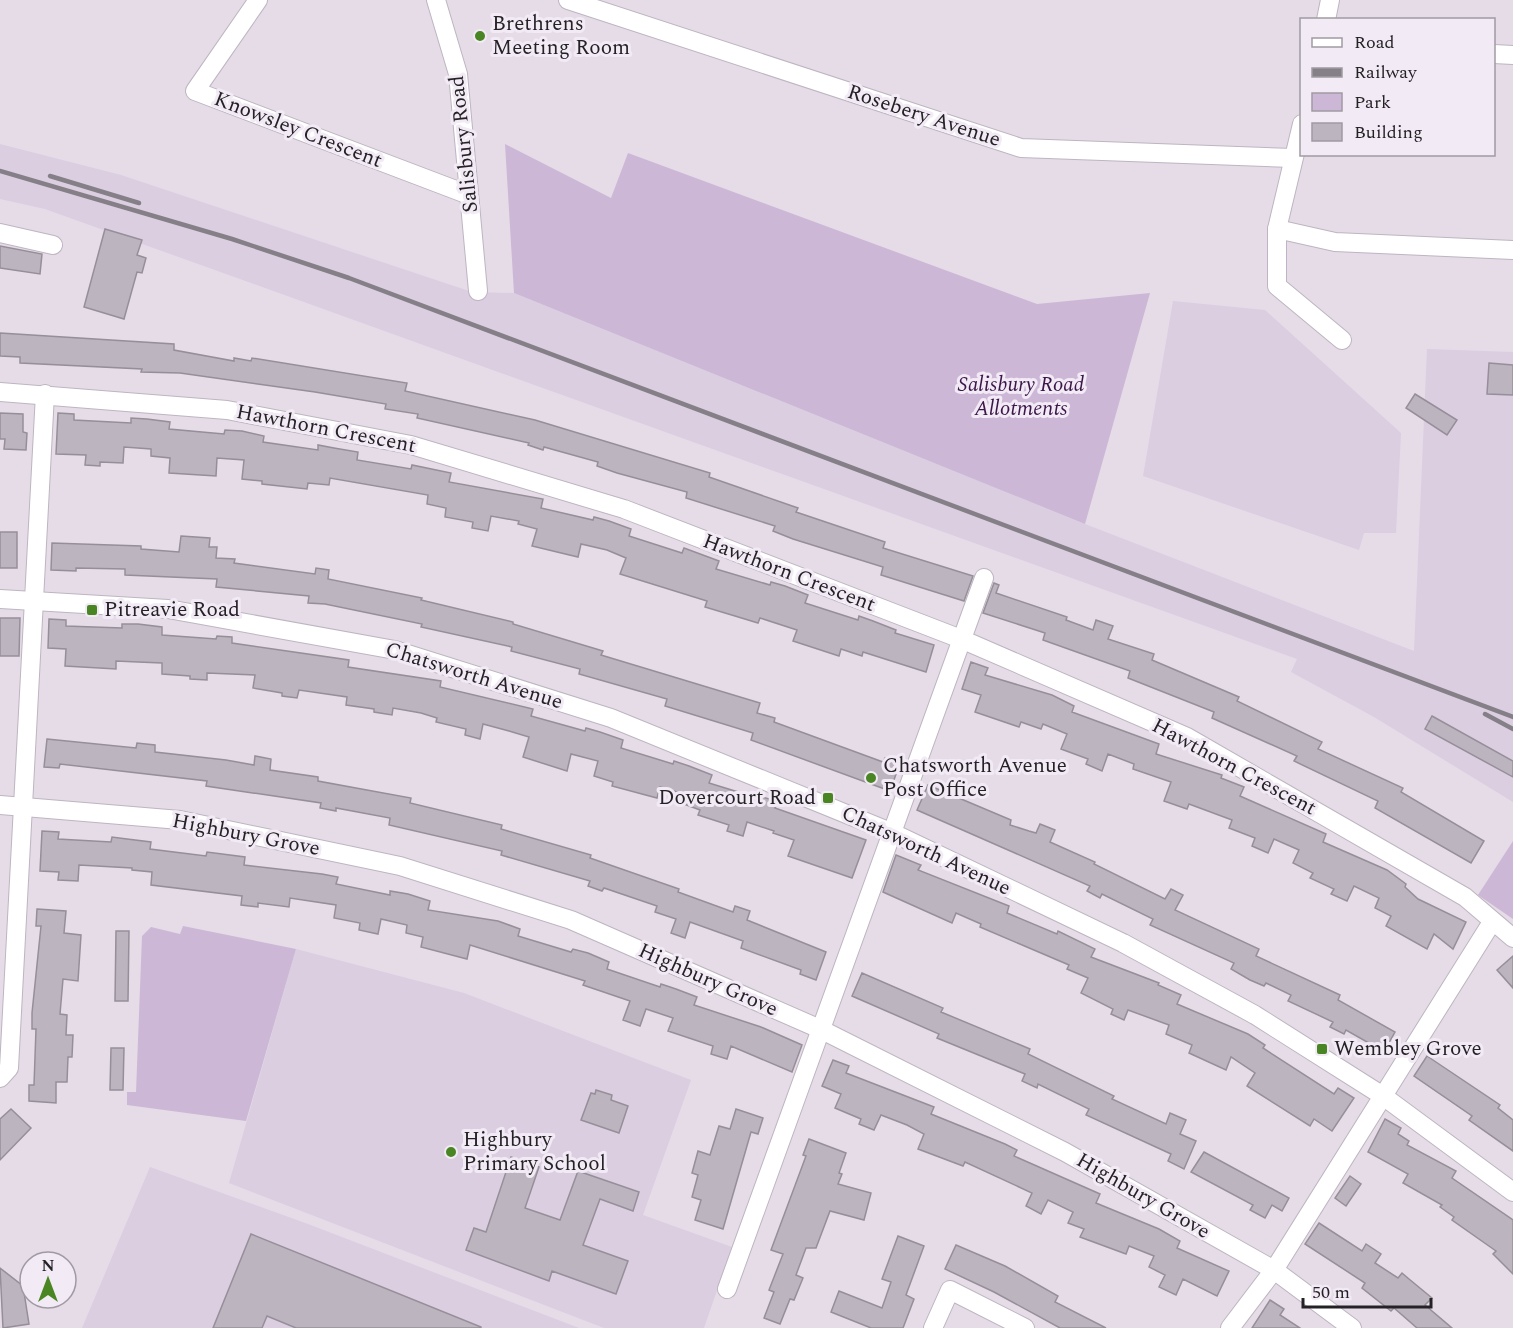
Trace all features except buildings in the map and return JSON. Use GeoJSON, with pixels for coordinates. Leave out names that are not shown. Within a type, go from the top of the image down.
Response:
{"type":"FeatureCollection","features":[{"type":"Feature","properties":{"kind":"street","name":"Knowsley Crescent"},"geometry":{"type":"LineString","coordinates":[[258,0],[195,91],[469,195]]}},
{"type":"Feature","properties":{"kind":"street","name":"Salisbury Road"},"geometry":{"type":"LineString","coordinates":[[436,0],[458,74],[478,291]]}},
{"type":"Feature","properties":{"kind":"street","name":"Rosebery Avenue"},"geometry":{"type":"LineString","coordinates":[[568,0],[1021,148],[1293,158]]}},
{"type":"Feature","properties":{"kind":"street"},"geometry":{"type":"LineString","coordinates":[[1326,18],[1330,0]]}},
{"type":"Feature","properties":{"kind":"street"},"geometry":{"type":"LineString","coordinates":[[1495,54],[1513,55]]}},
{"type":"Feature","properties":{"kind":"street"},"geometry":{"type":"LineString","coordinates":[[1300,132],[1277,230],[1277,286],[1342,340]]}},
{"type":"Feature","properties":{"kind":"street"},"geometry":{"type":"LineString","coordinates":[[1277,230],[1335,242],[1513,250]]}},
{"type":"Feature","properties":{"kind":"street"},"geometry":{"type":"LineString","coordinates":[[0,233],[53,245]]}},
{"type":"Feature","properties":{"kind":"street","name":"Hawthorn Crescent"},"geometry":{"type":"LineString","coordinates":[[0,392],[227,410],[411,444],[624,509],[961,639],[1187,737],[1465,897],[1513,938]]}},
{"type":"Feature","properties":{"kind":"street"},"geometry":{"type":"LineString","coordinates":[[0,1078],[9,1068],[7,1001],[45,394]]}},
{"type":"Feature","properties":{"kind":"street"},"geometry":{"type":"LineString","coordinates":[[727,1289],[984,578]]}},
{"type":"Feature","properties":{"kind":"street","name":"Chatsworth Avenue"},"geometry":{"type":"LineString","coordinates":[[0,599],[168,609],[395,650],[611,718],[893,833],[1123,943],[1254,1015],[1383,1096],[1513,1192]]}},
{"type":"Feature","properties":{"kind":"street","name":"Highbury Grove"},"geometry":{"type":"LineString","coordinates":[[0,805],[180,820],[400,866],[572,920],[820,1029],[1065,1152],[1274,1270],[1352,1328]]}},
{"type":"Feature","properties":{"kind":"street"},"geometry":{"type":"LineString","coordinates":[[1230,1328],[1274,1270],[1492,922]]}},
{"type":"Feature","properties":{"kind":"street"},"geometry":{"type":"LineString","coordinates":[[933,1328],[950,1290],[1025,1328]]}},
{"type":"Feature","properties":{"kind":"shaded area"},"geometry":{"type":"Polygon","coordinates":[[[0,144],[121,175],[472,292],[514,293],[1085,524],[1414,651],[1427,349],[1513,352],[1513,802],[1374,717],[1291,672],[1297,659],[45,209],[0,199],[0,144]]]}},
{"type":"Feature","properties":{"kind":"shaded area"},"geometry":{"type":"Polygon","coordinates":[[[1173,301],[1265,310],[1401,433],[1396,533],[1364,533],[1359,550],[1143,476],[1173,301]]]}},
{"type":"Feature","properties":{"kind":"shaded area","name":"Highbury Primary School"},"geometry":{"type":"Polygon","coordinates":[[[296,949],[464,993],[691,1080],[643,1215],[732,1247],[704,1328],[604,1328],[229,1183],[296,949]]]}},
{"type":"Feature","properties":{"kind":"shaded area"},"geometry":{"type":"Polygon","coordinates":[[[150,1167],[308,1224],[579,1328],[82,1328],[150,1167]]]}},
{"type":"Feature","properties":{"kind":"green space","name":"Salisbury Road Allotments"},"geometry":{"type":"Polygon","coordinates":[[[505,144],[611,198],[628,153],[1037,304],[1150,293],[1085,524],[514,293],[505,144]]]}},
{"type":"Feature","properties":{"kind":"green space"},"geometry":{"type":"Polygon","coordinates":[[[1513,841],[1513,919],[1478,895],[1513,841]]]}},
{"type":"Feature","properties":{"kind":"green space"},"geometry":{"type":"Polygon","coordinates":[[[183,926],[296,949],[246,1121],[127,1105],[127,1092],[136,1092],[142,936],[151,927],[180,934],[183,926]]]}},
{"type":"Feature","properties":{"kind":"railway"},"geometry":{"type":"LineString","coordinates":[[0,171],[232,239],[349,278],[1513,717]]}},
{"type":"Feature","properties":{"kind":"railway"},"geometry":{"type":"LineString","coordinates":[[50,176],[139,203]]}},
{"type":"Feature","properties":{"kind":"railway"},"geometry":{"type":"LineString","coordinates":[[1485,714],[1513,729]]}},
{"type":"Feature","properties":{"kind":"place","name":"Brethrens Meeting Room"},"geometry":{"type":"Point","coordinates":[480,36]}},
{"type":"Feature","properties":{"kind":"place","name":"Pitreavie Road"},"geometry":{"type":"Point","coordinates":[92,610]}},
{"type":"Feature","properties":{"kind":"place","name":"Chatsworth Avenue Post Office"},"geometry":{"type":"Point","coordinates":[871,778]}},
{"type":"Feature","properties":{"kind":"place","name":"Dovercourt Road"},"geometry":{"type":"Point","coordinates":[828,798]}},
{"type":"Feature","properties":{"kind":"place","name":"Wembley Grove"},"geometry":{"type":"Point","coordinates":[1322,1049]}},
{"type":"Feature","properties":{"kind":"place","name":"Highbury Primary School"},"geometry":{"type":"Point","coordinates":[451,1152]}}]}
